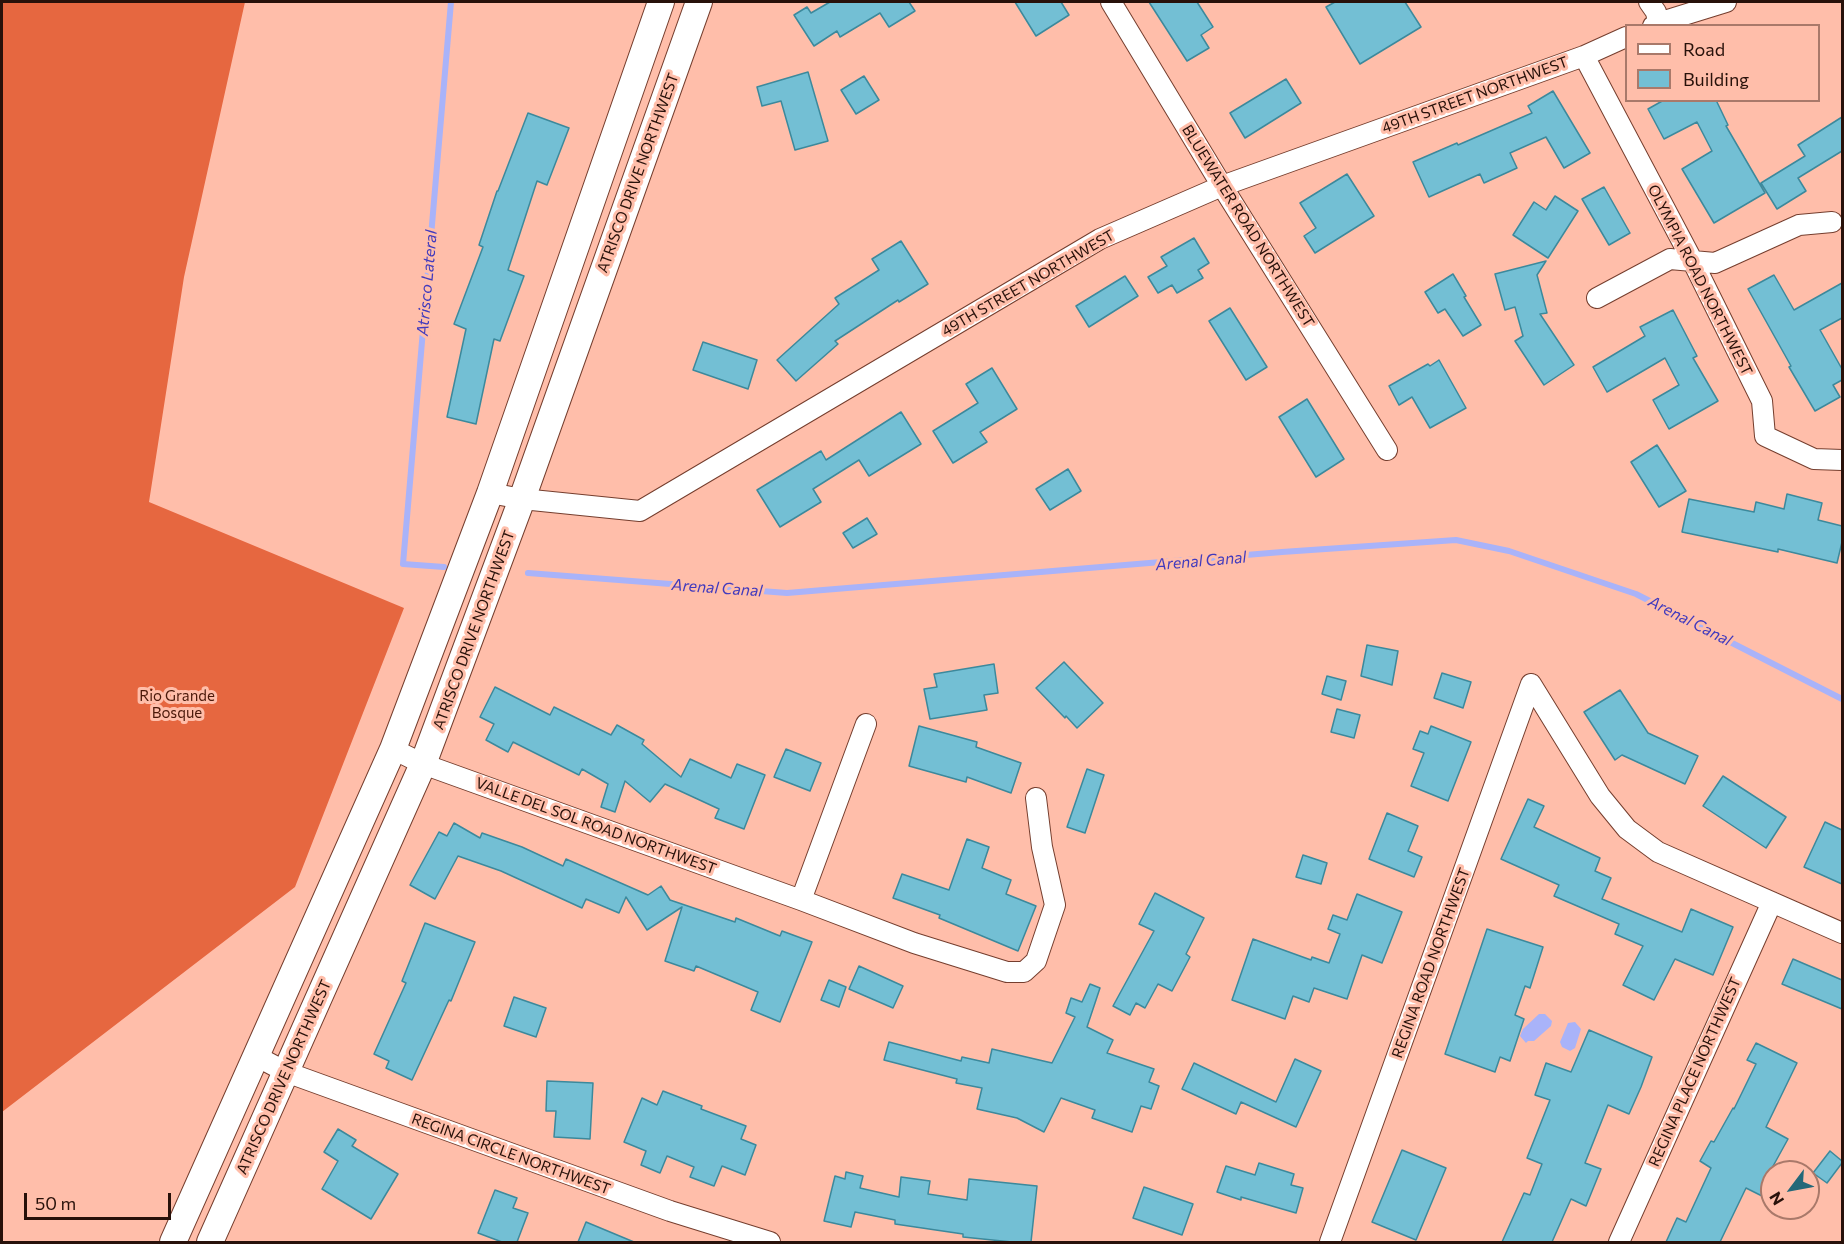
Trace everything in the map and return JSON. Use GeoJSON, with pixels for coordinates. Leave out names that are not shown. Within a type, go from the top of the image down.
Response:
{"type":"FeatureCollection","features":[{"type":"Feature","properties":{"kind":"main road"},"geometry":{"type":"LineString","coordinates":[[173,1242],[393,749],[490,493],[661,2]]}},
{"type":"Feature","properties":{"kind":"main road","name":"ATRISCO DRIVE NORTHWEST"},"geometry":{"type":"LineString","coordinates":[[210,1242],[423,764],[522,499],[699,2]]}},
{"type":"Feature","properties":{"kind":"street","name":"BLUEWATER ROAD NORTHWEST"},"geometry":{"type":"LineString","coordinates":[[1111,2],[1222,186],[1387,450]]}},
{"type":"Feature","properties":{"kind":"street"},"geometry":{"type":"LineString","coordinates":[[1650,2],[1656,12],[1656,24],[1726,2]]}},
{"type":"Feature","properties":{"kind":"street","name":"49TH STREET NORTHWEST"},"geometry":{"type":"LineString","coordinates":[[490,493],[522,499],[640,511],[1100,239],[1222,186],[1584,56],[1625,37]]}},
{"type":"Feature","properties":{"kind":"street","name":"OLYMPIA ROAD NORTHWEST"},"geometry":{"type":"LineString","coordinates":[[1584,56],[1692,260],[1762,401],[1766,436],[1814,459],[1842,460]]}},
{"type":"Feature","properties":{"kind":"street"},"geometry":{"type":"LineString","coordinates":[[1597,298],[1670,259],[1715,263],[1799,225],[1832,222]]}},
{"type":"Feature","properties":{"kind":"street","name":"REGINA ROAD NORTHWEST"},"geometry":{"type":"LineString","coordinates":[[1330,1242],[1531,684],[1600,796],[1627,829],[1658,852],[1772,902]]}},
{"type":"Feature","properties":{"kind":"street"},"geometry":{"type":"LineString","coordinates":[[801,900],[866,724]]}},
{"type":"Feature","properties":{"kind":"street","name":"VALLE DEL SOL ROAD NORTHWEST"},"geometry":{"type":"LineString","coordinates":[[393,749],[423,764],[914,943],[1006,972],[1024,972],[1036,961],[1055,904],[1042,847],[1036,798]]}},
{"type":"Feature","properties":{"kind":"street"},"geometry":{"type":"LineString","coordinates":[[1772,902],[1842,933]]}},
{"type":"Feature","properties":{"kind":"street","name":"REGINA PLACE NORTHWEST"},"geometry":{"type":"LineString","coordinates":[[1619,1242],[1772,902]]}},
{"type":"Feature","properties":{"kind":"street","name":"REGINA CIRCLE NORTHWEST"},"geometry":{"type":"LineString","coordinates":[[256,1056],[286,1072],[670,1211],[770,1242]]}},
{"type":"Feature","properties":{"kind":"green space","name":"Rio Grande Bosque"},"geometry":{"type":"Polygon","coordinates":[[[2,2],[245,2],[184,277],[149,502],[404,608],[295,887],[2,1112],[2,2]]]}},
{"type":"Feature","properties":{"kind":"water"},"geometry":{"type":"Polygon","coordinates":[[[1539,1014],[1545,1014],[1552,1021],[1551,1026],[1534,1041],[1526,1043],[1520,1036],[1523,1029],[1539,1014]]]}},
{"type":"Feature","properties":{"kind":"water"},"geometry":{"type":"Polygon","coordinates":[[[1575,1022],[1581,1029],[1575,1048],[1570,1051],[1562,1047],[1560,1042],[1568,1023],[1575,1022]]]}},
{"type":"Feature","properties":{"kind":"building"},"geometry":{"type":"Polygon","coordinates":[[[830,2],[909,2],[915,11],[889,27],[880,13],[840,37],[837,31],[814,46],[794,15],[807,7],[811,13],[830,2]]]}},
{"type":"Feature","properties":{"kind":"building"},"geometry":{"type":"Polygon","coordinates":[[[1015,2],[1061,2],[1069,15],[1036,36],[1015,2]]]}},
{"type":"Feature","properties":{"kind":"building"},"geometry":{"type":"Polygon","coordinates":[[[1149,2],[1197,2],[1213,27],[1201,35],[1209,48],[1187,61],[1149,2]]]}},
{"type":"Feature","properties":{"kind":"building"},"geometry":{"type":"Polygon","coordinates":[[[1335,2],[1405,2],[1421,27],[1360,64],[1326,7],[1335,2]]]}},
{"type":"Feature","properties":{"kind":"building"},"geometry":{"type":"Polygon","coordinates":[[[808,72],[828,141],[795,150],[781,101],[762,106],[757,87],[808,72]]]}},
{"type":"Feature","properties":{"kind":"building"},"geometry":{"type":"Polygon","coordinates":[[[864,76],[879,100],[856,114],[841,90],[864,76]]]}},
{"type":"Feature","properties":{"kind":"building"},"geometry":{"type":"Polygon","coordinates":[[[1286,79],[1301,103],[1245,138],[1230,113],[1286,79]]]}},
{"type":"Feature","properties":{"kind":"building"},"geometry":{"type":"Polygon","coordinates":[[[1553,91],[1590,153],[1564,168],[1546,137],[1510,153],[1517,168],[1484,183],[1480,174],[1429,197],[1413,162],[1532,113],[1528,106],[1553,91]]]}},
{"type":"Feature","properties":{"kind":"building"},"geometry":{"type":"Polygon","coordinates":[[[1660,102],[1717,102],[1728,125],[1726,126],[1765,193],[1714,223],[1682,169],[1712,151],[1697,122],[1664,139],[1648,109],[1660,102]]]}},
{"type":"Feature","properties":{"kind":"building"},"geometry":{"type":"Polygon","coordinates":[[[528,113],[569,128],[547,185],[537,181],[508,270],[524,276],[500,341],[494,339],[476,424],[447,417],[466,329],[454,324],[483,247],[479,245],[497,191],[528,113]]]}},
{"type":"Feature","properties":{"kind":"building"},"geometry":{"type":"Polygon","coordinates":[[[1842,117],[1842,151],[1798,178],[1806,191],[1777,209],[1761,183],[1805,156],[1798,145],[1842,117]]]}},
{"type":"Feature","properties":{"kind":"building"},"geometry":{"type":"Polygon","coordinates":[[[1347,174],[1374,216],[1315,253],[1304,236],[1316,228],[1300,203],[1347,174]]]}},
{"type":"Feature","properties":{"kind":"building"},"geometry":{"type":"Polygon","coordinates":[[[1604,187],[1630,233],[1609,245],[1582,199],[1604,187]]]}},
{"type":"Feature","properties":{"kind":"building"},"geometry":{"type":"Polygon","coordinates":[[[1555,196],[1578,211],[1548,258],[1513,235],[1534,202],[1546,210],[1555,196]]]}},
{"type":"Feature","properties":{"kind":"building"},"geometry":{"type":"Polygon","coordinates":[[[1194,238],[1209,263],[1198,270],[1203,278],[1177,293],[1172,285],[1158,293],[1148,277],[1167,266],[1161,257],[1194,238]]]}},
{"type":"Feature","properties":{"kind":"building"},"geometry":{"type":"Polygon","coordinates":[[[901,241],[928,284],[899,302],[898,300],[835,341],[838,344],[796,381],[777,360],[839,304],[835,298],[879,270],[872,259],[901,241]]]}},
{"type":"Feature","properties":{"kind":"building"},"geometry":{"type":"Polygon","coordinates":[[[1546,261],[1537,275],[1547,313],[1540,314],[1574,365],[1544,385],[1515,341],[1523,336],[1515,307],[1505,310],[1495,274],[1546,261]]]}},
{"type":"Feature","properties":{"kind":"building"},"geometry":{"type":"Polygon","coordinates":[[[1453,274],[1481,325],[1463,336],[1445,309],[1438,313],[1425,292],[1453,274]]]}},
{"type":"Feature","properties":{"kind":"building"},"geometry":{"type":"Polygon","coordinates":[[[1774,275],[1794,310],[1842,283],[1842,318],[1820,330],[1842,369],[1842,380],[1833,385],[1840,397],[1815,411],[1748,289],[1774,275]]]}},
{"type":"Feature","properties":{"kind":"building"},"geometry":{"type":"Polygon","coordinates":[[[1125,276],[1138,296],[1089,327],[1076,306],[1125,276]]]}},
{"type":"Feature","properties":{"kind":"building"},"geometry":{"type":"Polygon","coordinates":[[[1230,308],[1267,367],[1246,380],[1209,321],[1230,308]]]}},
{"type":"Feature","properties":{"kind":"building"},"geometry":{"type":"Polygon","coordinates":[[[1673,310],[1697,356],[1693,358],[1718,401],[1669,429],[1653,400],[1679,385],[1665,358],[1607,392],[1593,367],[1645,336],[1640,327],[1673,310]]]}},
{"type":"Feature","properties":{"kind":"building"},"geometry":{"type":"Polygon","coordinates":[[[703,342],[757,360],[748,389],[693,370],[703,342]]]}},
{"type":"Feature","properties":{"kind":"building"},"geometry":{"type":"Polygon","coordinates":[[[1439,360],[1466,408],[1430,428],[1412,397],[1399,405],[1389,386],[1439,360]]]}},
{"type":"Feature","properties":{"kind":"building"},"geometry":{"type":"Polygon","coordinates":[[[992,368],[1017,409],[980,432],[987,442],[953,463],[933,431],[978,403],[966,384],[992,368]]]}},
{"type":"Feature","properties":{"kind":"building"},"geometry":{"type":"Polygon","coordinates":[[[1307,399],[1344,459],[1316,477],[1279,417],[1307,399]]]}},
{"type":"Feature","properties":{"kind":"building"},"geometry":{"type":"Polygon","coordinates":[[[901,412],[921,444],[869,476],[859,460],[813,489],[821,502],[780,527],[757,490],[821,451],[826,460],[901,412]]]}},
{"type":"Feature","properties":{"kind":"building"},"geometry":{"type":"Polygon","coordinates":[[[1657,445],[1686,491],[1659,507],[1631,462],[1657,445]]]}},
{"type":"Feature","properties":{"kind":"building"},"geometry":{"type":"Polygon","coordinates":[[[1068,469],[1081,491],[1050,510],[1036,489],[1068,469]]]}},
{"type":"Feature","properties":{"kind":"building"},"geometry":{"type":"Polygon","coordinates":[[[1787,494],[1822,503],[1818,520],[1842,526],[1842,542],[1837,563],[1778,549],[1778,552],[1682,532],[1689,499],[1754,512],[1756,502],[1784,509],[1787,494]]]}},
{"type":"Feature","properties":{"kind":"building"},"geometry":{"type":"Polygon","coordinates":[[[867,518],[877,534],[853,548],[843,533],[867,518]]]}},
{"type":"Feature","properties":{"kind":"building"},"geometry":{"type":"Polygon","coordinates":[[[1367,645],[1398,651],[1392,685],[1361,676],[1367,645]]]}},
{"type":"Feature","properties":{"kind":"building"},"geometry":{"type":"Polygon","coordinates":[[[1064,662],[1103,703],[1077,728],[1036,688],[1064,662]]]}},
{"type":"Feature","properties":{"kind":"building"},"geometry":{"type":"Polygon","coordinates":[[[994,664],[998,693],[984,695],[987,710],[930,719],[924,689],[937,687],[934,674],[994,664]]]}},
{"type":"Feature","properties":{"kind":"building"},"geometry":{"type":"Polygon","coordinates":[[[1442,673],[1471,682],[1463,708],[1434,698],[1442,673]]]}},
{"type":"Feature","properties":{"kind":"building"},"geometry":{"type":"Polygon","coordinates":[[[1327,676],[1346,681],[1341,700],[1322,694],[1327,676]]]}},
{"type":"Feature","properties":{"kind":"building"},"geometry":{"type":"Polygon","coordinates":[[[495,687],[550,715],[554,707],[611,735],[617,725],[644,740],[642,744],[681,777],[690,759],[731,778],[737,764],[765,775],[744,829],[715,818],[719,809],[665,784],[650,802],[625,781],[615,812],[601,807],[608,784],[582,769],[579,775],[513,742],[508,752],[486,740],[494,724],[480,717],[495,687]]]}},
{"type":"Feature","properties":{"kind":"building"},"geometry":{"type":"Polygon","coordinates":[[[1620,690],[1648,733],[1698,756],[1685,784],[1622,755],[1615,760],[1584,712],[1620,690]]]}},
{"type":"Feature","properties":{"kind":"building"},"geometry":{"type":"Polygon","coordinates":[[[1337,709],[1360,715],[1354,738],[1331,732],[1337,709]]]}},
{"type":"Feature","properties":{"kind":"building"},"geometry":{"type":"Polygon","coordinates":[[[919,726],[977,742],[976,747],[1021,763],[1011,793],[967,777],[966,782],[909,766],[919,726]]]}},
{"type":"Feature","properties":{"kind":"building"},"geometry":{"type":"Polygon","coordinates":[[[1431,726],[1471,742],[1448,801],[1411,786],[1424,753],[1413,749],[1420,731],[1428,734],[1431,726]]]}},
{"type":"Feature","properties":{"kind":"building"},"geometry":{"type":"Polygon","coordinates":[[[786,749],[821,763],[810,791],[774,777],[786,749]]]}},
{"type":"Feature","properties":{"kind":"building"},"geometry":{"type":"Polygon","coordinates":[[[1087,769],[1104,775],[1085,833],[1067,827],[1087,769]]]}},
{"type":"Feature","properties":{"kind":"building"},"geometry":{"type":"Polygon","coordinates":[[[1723,776],[1786,817],[1766,848],[1703,806],[1723,776]]]}},
{"type":"Feature","properties":{"kind":"building"},"geometry":{"type":"Polygon","coordinates":[[[1528,799],[1544,806],[1534,827],[1600,858],[1595,871],[1611,878],[1602,899],[1682,932],[1691,909],[1733,927],[1713,975],[1675,959],[1654,1000],[1623,985],[1643,946],[1615,934],[1619,924],[1554,896],[1559,885],[1501,859],[1528,799]]]}},
{"type":"Feature","properties":{"kind":"building"},"geometry":{"type":"Polygon","coordinates":[[[1387,813],[1418,826],[1408,851],[1422,857],[1414,877],[1369,859],[1387,813]]]}},
{"type":"Feature","properties":{"kind":"building"},"geometry":{"type":"Polygon","coordinates":[[[1825,822],[1842,830],[1842,884],[1804,867],[1825,822]]]}},
{"type":"Feature","properties":{"kind":"building"},"geometry":{"type":"Polygon","coordinates":[[[454,823],[480,838],[482,833],[522,847],[563,866],[566,859],[648,895],[661,886],[670,900],[735,922],[736,918],[780,936],[782,931],[812,942],[780,1022],[751,1010],[758,992],[696,966],[694,971],[665,961],[682,907],[647,930],[626,897],[619,913],[586,899],[582,908],[501,871],[458,856],[435,899],[410,885],[439,832],[447,836],[454,823]]]}},
{"type":"Feature","properties":{"kind":"building"},"geometry":{"type":"Polygon","coordinates":[[[967,839],[989,847],[982,868],[1011,880],[1006,894],[1036,906],[1018,951],[939,918],[940,915],[893,898],[902,874],[949,890],[967,839]]]}},
{"type":"Feature","properties":{"kind":"building"},"geometry":{"type":"Polygon","coordinates":[[[1303,855],[1327,863],[1321,884],[1296,877],[1303,855]]]}},
{"type":"Feature","properties":{"kind":"building"},"geometry":{"type":"Polygon","coordinates":[[[1155,893],[1204,918],[1186,954],[1190,957],[1172,991],[1158,984],[1145,1008],[1136,1003],[1130,1015],[1113,1006],[1154,931],[1139,924],[1155,893]]]}},
{"type":"Feature","properties":{"kind":"building"},"geometry":{"type":"Polygon","coordinates":[[[1357,894],[1402,912],[1382,963],[1362,955],[1347,999],[1314,988],[1309,1002],[1293,996],[1285,1019],[1232,1000],[1253,939],[1311,960],[1312,957],[1329,963],[1340,934],[1328,929],[1333,915],[1347,920],[1357,894]]]}},
{"type":"Feature","properties":{"kind":"building"},"geometry":{"type":"Polygon","coordinates":[[[425,923],[475,942],[451,1001],[449,1000],[412,1080],[386,1068],[389,1061],[374,1054],[406,983],[402,981],[425,923]]]}},
{"type":"Feature","properties":{"kind":"building"},"geometry":{"type":"Polygon","coordinates":[[[1487,929],[1543,947],[1530,988],[1525,986],[1515,1015],[1524,1019],[1510,1061],[1500,1057],[1495,1072],[1445,1054],[1487,929]]]}},
{"type":"Feature","properties":{"kind":"building"},"geometry":{"type":"Polygon","coordinates":[[[1793,959],[1842,980],[1842,1009],[1782,984],[1793,959]]]}},
{"type":"Feature","properties":{"kind":"building"},"geometry":{"type":"Polygon","coordinates":[[[859,966],[903,986],[893,1008],[849,989],[859,966]]]}},
{"type":"Feature","properties":{"kind":"building"},"geometry":{"type":"Polygon","coordinates":[[[829,980],[846,987],[839,1007],[821,1000],[829,980]]]}},
{"type":"Feature","properties":{"kind":"building"},"geometry":{"type":"Polygon","coordinates":[[[1090,984],[1100,988],[1087,1027],[1113,1040],[1107,1053],[1154,1069],[1149,1082],[1159,1086],[1151,1109],[1141,1106],[1132,1132],[1092,1118],[1095,1110],[1061,1098],[1044,1132],[1017,1118],[977,1109],[982,1088],[956,1083],[957,1079],[884,1060],[889,1042],[961,1061],[962,1057],[989,1063],[992,1049],[1052,1063],[1075,1017],[1066,1013],[1071,998],[1082,1002],[1090,984]]]}},
{"type":"Feature","properties":{"kind":"building"},"geometry":{"type":"Polygon","coordinates":[[[514,997],[546,1008],[536,1037],[504,1026],[514,997]]]}},
{"type":"Feature","properties":{"kind":"building"},"geometry":{"type":"Polygon","coordinates":[[[1589,1030],[1652,1057],[1641,1087],[1629,1114],[1608,1105],[1585,1163],[1601,1169],[1586,1206],[1571,1199],[1552,1242],[1502,1242],[1524,1193],[1530,1195],[1542,1164],[1527,1158],[1550,1100],[1535,1095],[1546,1063],[1571,1072],[1589,1030]]]}},
{"type":"Feature","properties":{"kind":"building"},"geometry":{"type":"Polygon","coordinates":[[[1756,1043],[1797,1063],[1766,1127],[1788,1139],[1776,1160],[1760,1160],[1760,1195],[1746,1188],[1720,1242],[1666,1242],[1677,1218],[1686,1222],[1711,1168],[1700,1161],[1734,1109],[1756,1064],[1747,1060],[1756,1043]]]}},
{"type":"Feature","properties":{"kind":"building"},"geometry":{"type":"Polygon","coordinates":[[[1295,1059],[1321,1071],[1296,1127],[1241,1102],[1236,1114],[1182,1089],[1194,1063],[1276,1102],[1295,1059]]]}},
{"type":"Feature","properties":{"kind":"building"},"geometry":{"type":"Polygon","coordinates":[[[547,1081],[593,1083],[590,1139],[554,1137],[556,1111],[546,1111],[547,1081]]]}},
{"type":"Feature","properties":{"kind":"building"},"geometry":{"type":"Polygon","coordinates":[[[663,1091],[702,1106],[701,1109],[746,1126],[741,1139],[756,1145],[745,1175],[722,1166],[714,1186],[690,1177],[694,1167],[667,1156],[660,1173],[641,1165],[646,1151],[624,1142],[642,1098],[657,1105],[663,1091]]]}},
{"type":"Feature","properties":{"kind":"building"},"geometry":{"type":"Polygon","coordinates":[[[338,1129],[356,1140],[352,1146],[398,1174],[371,1219],[322,1189],[338,1161],[324,1152],[338,1129]]]}},
{"type":"Feature","properties":{"kind":"building"},"geometry":{"type":"Polygon","coordinates":[[[1402,1150],[1446,1168],[1416,1240],[1372,1222],[1402,1150]]]}},
{"type":"Feature","properties":{"kind":"building"},"geometry":{"type":"Polygon","coordinates":[[[1830,1151],[1842,1161],[1827,1183],[1820,1178],[1820,1164],[1830,1151]]]}},
{"type":"Feature","properties":{"kind":"building"},"geometry":{"type":"Polygon","coordinates":[[[1259,1163],[1294,1174],[1291,1185],[1303,1188],[1296,1213],[1217,1192],[1226,1166],[1255,1175],[1259,1163]]]}},
{"type":"Feature","properties":{"kind":"building"},"geometry":{"type":"Polygon","coordinates":[[[846,1172],[863,1176],[860,1188],[899,1197],[901,1177],[930,1181],[928,1194],[967,1200],[969,1179],[1037,1186],[1031,1242],[963,1237],[963,1234],[895,1224],[895,1220],[855,1212],[851,1227],[824,1221],[835,1176],[845,1179],[846,1172]]]}},
{"type":"Feature","properties":{"kind":"building"},"geometry":{"type":"Polygon","coordinates":[[[1144,1187],[1193,1204],[1182,1235],[1133,1218],[1144,1187]]]}},
{"type":"Feature","properties":{"kind":"building"},"geometry":{"type":"Polygon","coordinates":[[[495,1190],[517,1198],[513,1208],[528,1213],[517,1242],[502,1242],[478,1233],[495,1190]]]}},
{"type":"Feature","properties":{"kind":"building"},"geometry":{"type":"Polygon","coordinates":[[[586,1222],[634,1242],[578,1242],[586,1222]]]}},
{"type":"Feature","properties":{"kind":"waterway","name":"Atrisco Lateral"},"geometry":{"type":"LineString","coordinates":[[444,567],[403,564],[451,2]]}},
{"type":"Feature","properties":{"kind":"waterway","name":"Arenal Canal"},"geometry":{"type":"LineString","coordinates":[[528,573],[787,593],[1456,540],[1509,551],[1636,594],[1842,699]]}}]}
